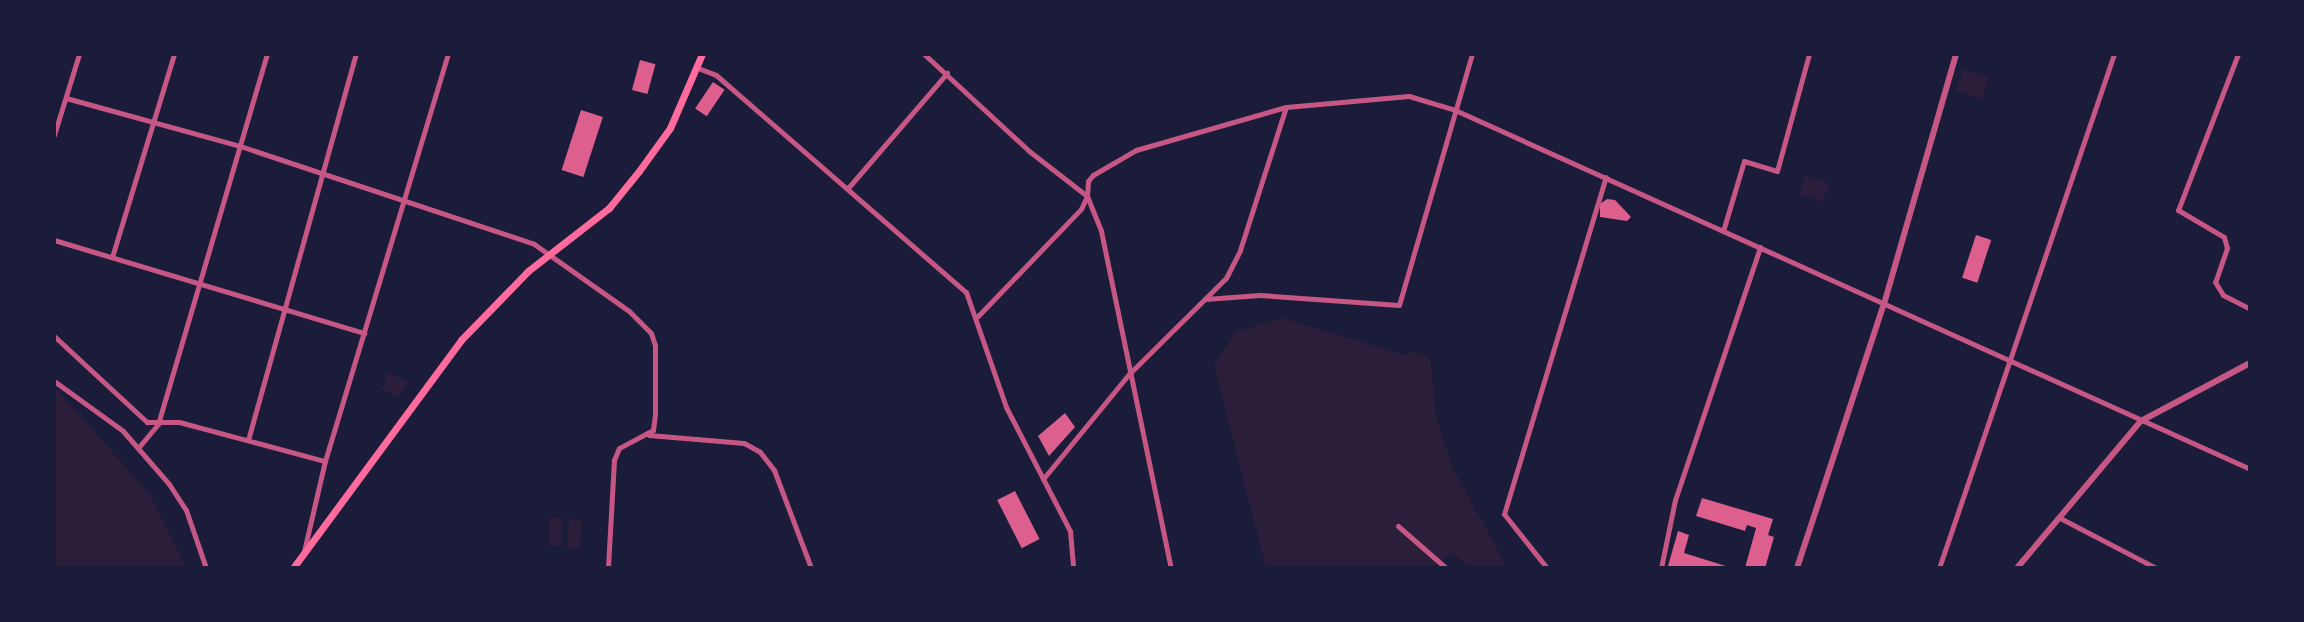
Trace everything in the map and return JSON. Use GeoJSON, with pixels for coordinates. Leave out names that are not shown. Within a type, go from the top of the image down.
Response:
{"type":"FeatureCollection","features":[{"type":"Feature","properties":{"kind":"main road"},"geometry":{"type":"LineString","coordinates":[[293,568],[461,340],[552,253],[609,208],[639,171],[670,128],[702,54]]}},
{"type":"Feature","properties":{"kind":"street"},"geometry":{"type":"LineString","coordinates":[[54,135],[79,54]]}},
{"type":"Feature","properties":{"kind":"street"},"geometry":{"type":"LineString","coordinates":[[112,257],[155,124],[174,54]]}},
{"type":"Feature","properties":{"kind":"street"},"geometry":{"type":"LineString","coordinates":[[138,448],[158,424],[267,54]]}},
{"type":"Feature","properties":{"kind":"street"},"geometry":{"type":"LineString","coordinates":[[248,440],[356,54]]}},
{"type":"Feature","properties":{"kind":"street"},"geometry":{"type":"LineString","coordinates":[[304,551],[326,460],[402,198],[448,55],[439,54]]}},
{"type":"Feature","properties":{"kind":"street"},"geometry":{"type":"LineString","coordinates":[[924,54],[1029,151],[1087,196],[1101,232],[1171,568]]}},
{"type":"Feature","properties":{"kind":"street"},"geometry":{"type":"LineString","coordinates":[[1205,299],[1260,295],[1399,305],[1472,54]]}},
{"type":"Feature","properties":{"kind":"street"},"geometry":{"type":"LineString","coordinates":[[1723,231],[1744,161],[1777,171],[1809,54]]}},
{"type":"Feature","properties":{"kind":"street"},"geometry":{"type":"LineString","coordinates":[[1797,568],[1884,304],[1956,54]]}},
{"type":"Feature","properties":{"kind":"street"},"geometry":{"type":"LineString","coordinates":[[1939,568],[2114,54]]}},
{"type":"Feature","properties":{"kind":"street"},"geometry":{"type":"LineString","coordinates":[[2238,54],[2178,210],[2224,237],[2227,248],[2215,282],[2224,295],[2250,309]]}},
{"type":"Feature","properties":{"kind":"street"},"geometry":{"type":"LineString","coordinates":[[698,68],[716,75],[966,292],[978,316],[1006,407],[1069,531],[1073,568]]}},
{"type":"Feature","properties":{"kind":"street"},"geometry":{"type":"LineString","coordinates":[[848,188],[947,74]]}},
{"type":"Feature","properties":{"kind":"street"},"geometry":{"type":"LineString","coordinates":[[978,316],[1081,209],[1087,196],[1088,181],[1093,174],[1136,150],[1286,107],[1409,96],[1455,110],[2250,469]]}},
{"type":"Feature","properties":{"kind":"street"},"geometry":{"type":"LineString","coordinates":[[66,98],[240,146],[402,198],[552,253],[651,333],[656,376],[656,414],[649,435]]}},
{"type":"Feature","properties":{"kind":"street"},"geometry":{"type":"LineString","coordinates":[[1043,479],[1129,374],[1226,278],[1240,250],[1286,107]]}},
{"type":"Feature","properties":{"kind":"street"},"geometry":{"type":"LineString","coordinates":[[1547,568],[1504,513],[1606,177]]}},
{"type":"Feature","properties":{"kind":"street"},"geometry":{"type":"LineString","coordinates":[[54,240],[284,312],[364,332]]}},
{"type":"Feature","properties":{"kind":"street"},"geometry":{"type":"LineString","coordinates":[[1661,568],[1675,500],[1760,247]]}},
{"type":"Feature","properties":{"kind":"street"},"geometry":{"type":"LineString","coordinates":[[54,337],[116,397],[147,422],[179,422],[326,460]]}},
{"type":"Feature","properties":{"kind":"street"},"geometry":{"type":"LineString","coordinates":[[2017,568],[2141,421],[2250,363]]}},
{"type":"Feature","properties":{"kind":"street"},"geometry":{"type":"LineString","coordinates":[[54,381],[92,405],[138,448],[186,510],[206,568]]}},
{"type":"Feature","properties":{"kind":"street"},"geometry":{"type":"LineString","coordinates":[[608,568],[614,460],[619,448],[649,435],[744,443],[760,452],[774,470],[811,568]]}},
{"type":"Feature","properties":{"kind":"street"},"geometry":{"type":"LineString","coordinates":[[2060,518],[2155,568]]}},
{"type":"Feature","properties":{"kind":"street"},"geometry":{"type":"LineString","coordinates":[[1398,526],[1446,568]]}},
{"type":"Feature","properties":{"kind":"shaded area"},"geometry":{"type":"Polygon","coordinates":[[[1963,69],[1989,77],[1982,99],[1956,91],[1963,69]]]}},
{"type":"Feature","properties":{"kind":"shaded area"},"geometry":{"type":"Polygon","coordinates":[[[1805,176],[1829,184],[1823,202],[1799,194],[1805,176]]]}},
{"type":"Feature","properties":{"kind":"shaded area"},"geometry":{"type":"Polygon","coordinates":[[[1282,318],[1404,355],[1414,351],[1430,358],[1436,416],[1452,466],[1507,568],[1471,568],[1451,552],[1435,568],[1266,568],[1214,364],[1236,332],[1282,318]]]}},
{"type":"Feature","properties":{"kind":"shaded area"},"geometry":{"type":"Polygon","coordinates":[[[388,373],[408,382],[399,397],[382,389],[388,373]]]}},
{"type":"Feature","properties":{"kind":"shaded area"},"geometry":{"type":"Polygon","coordinates":[[[54,386],[151,496],[186,568],[54,568],[54,386]]]}},
{"type":"Feature","properties":{"kind":"shaded area"},"geometry":{"type":"Polygon","coordinates":[[[549,518],[562,518],[562,546],[549,546],[549,518]]]}},
{"type":"Feature","properties":{"kind":"shaded area"},"geometry":{"type":"Polygon","coordinates":[[[569,519],[582,520],[580,548],[567,547],[569,519]]]}},
{"type":"Feature","properties":{"kind":"building"},"geometry":{"type":"Polygon","coordinates":[[[640,60],[655,64],[647,94],[632,90],[640,60]]]}},
{"type":"Feature","properties":{"kind":"building"},"geometry":{"type":"Polygon","coordinates":[[[713,82],[725,90],[707,116],[695,109],[713,82]]]}},
{"type":"Feature","properties":{"kind":"building"},"geometry":{"type":"Polygon","coordinates":[[[581,110],[603,117],[583,177],[562,170],[581,110]]]}},
{"type":"Feature","properties":{"kind":"building"},"geometry":{"type":"Polygon","coordinates":[[[1607,199],[1615,200],[1631,217],[1627,221],[1600,217],[1600,204],[1607,199]]]}},
{"type":"Feature","properties":{"kind":"building"},"geometry":{"type":"Polygon","coordinates":[[[1976,235],[1991,240],[1977,283],[1962,278],[1976,235]]]}},
{"type":"Feature","properties":{"kind":"building"},"geometry":{"type":"Polygon","coordinates":[[[1065,413],[1075,427],[1049,456],[1038,436],[1065,413]]]}},
{"type":"Feature","properties":{"kind":"building"},"geometry":{"type":"Polygon","coordinates":[[[1015,491],[1040,539],[1022,548],[997,500],[1015,491]]]}},
{"type":"Feature","properties":{"kind":"building"},"geometry":{"type":"Polygon","coordinates":[[[1702,498],[1773,519],[1768,535],[1774,537],[1765,568],[1745,568],[1756,528],[1747,525],[1745,531],[1696,516],[1702,498]]]}},
{"type":"Feature","properties":{"kind":"building"},"geometry":{"type":"Polygon","coordinates":[[[1678,531],[1689,535],[1684,553],[1732,568],[1668,566],[1678,531]]]}}]}
